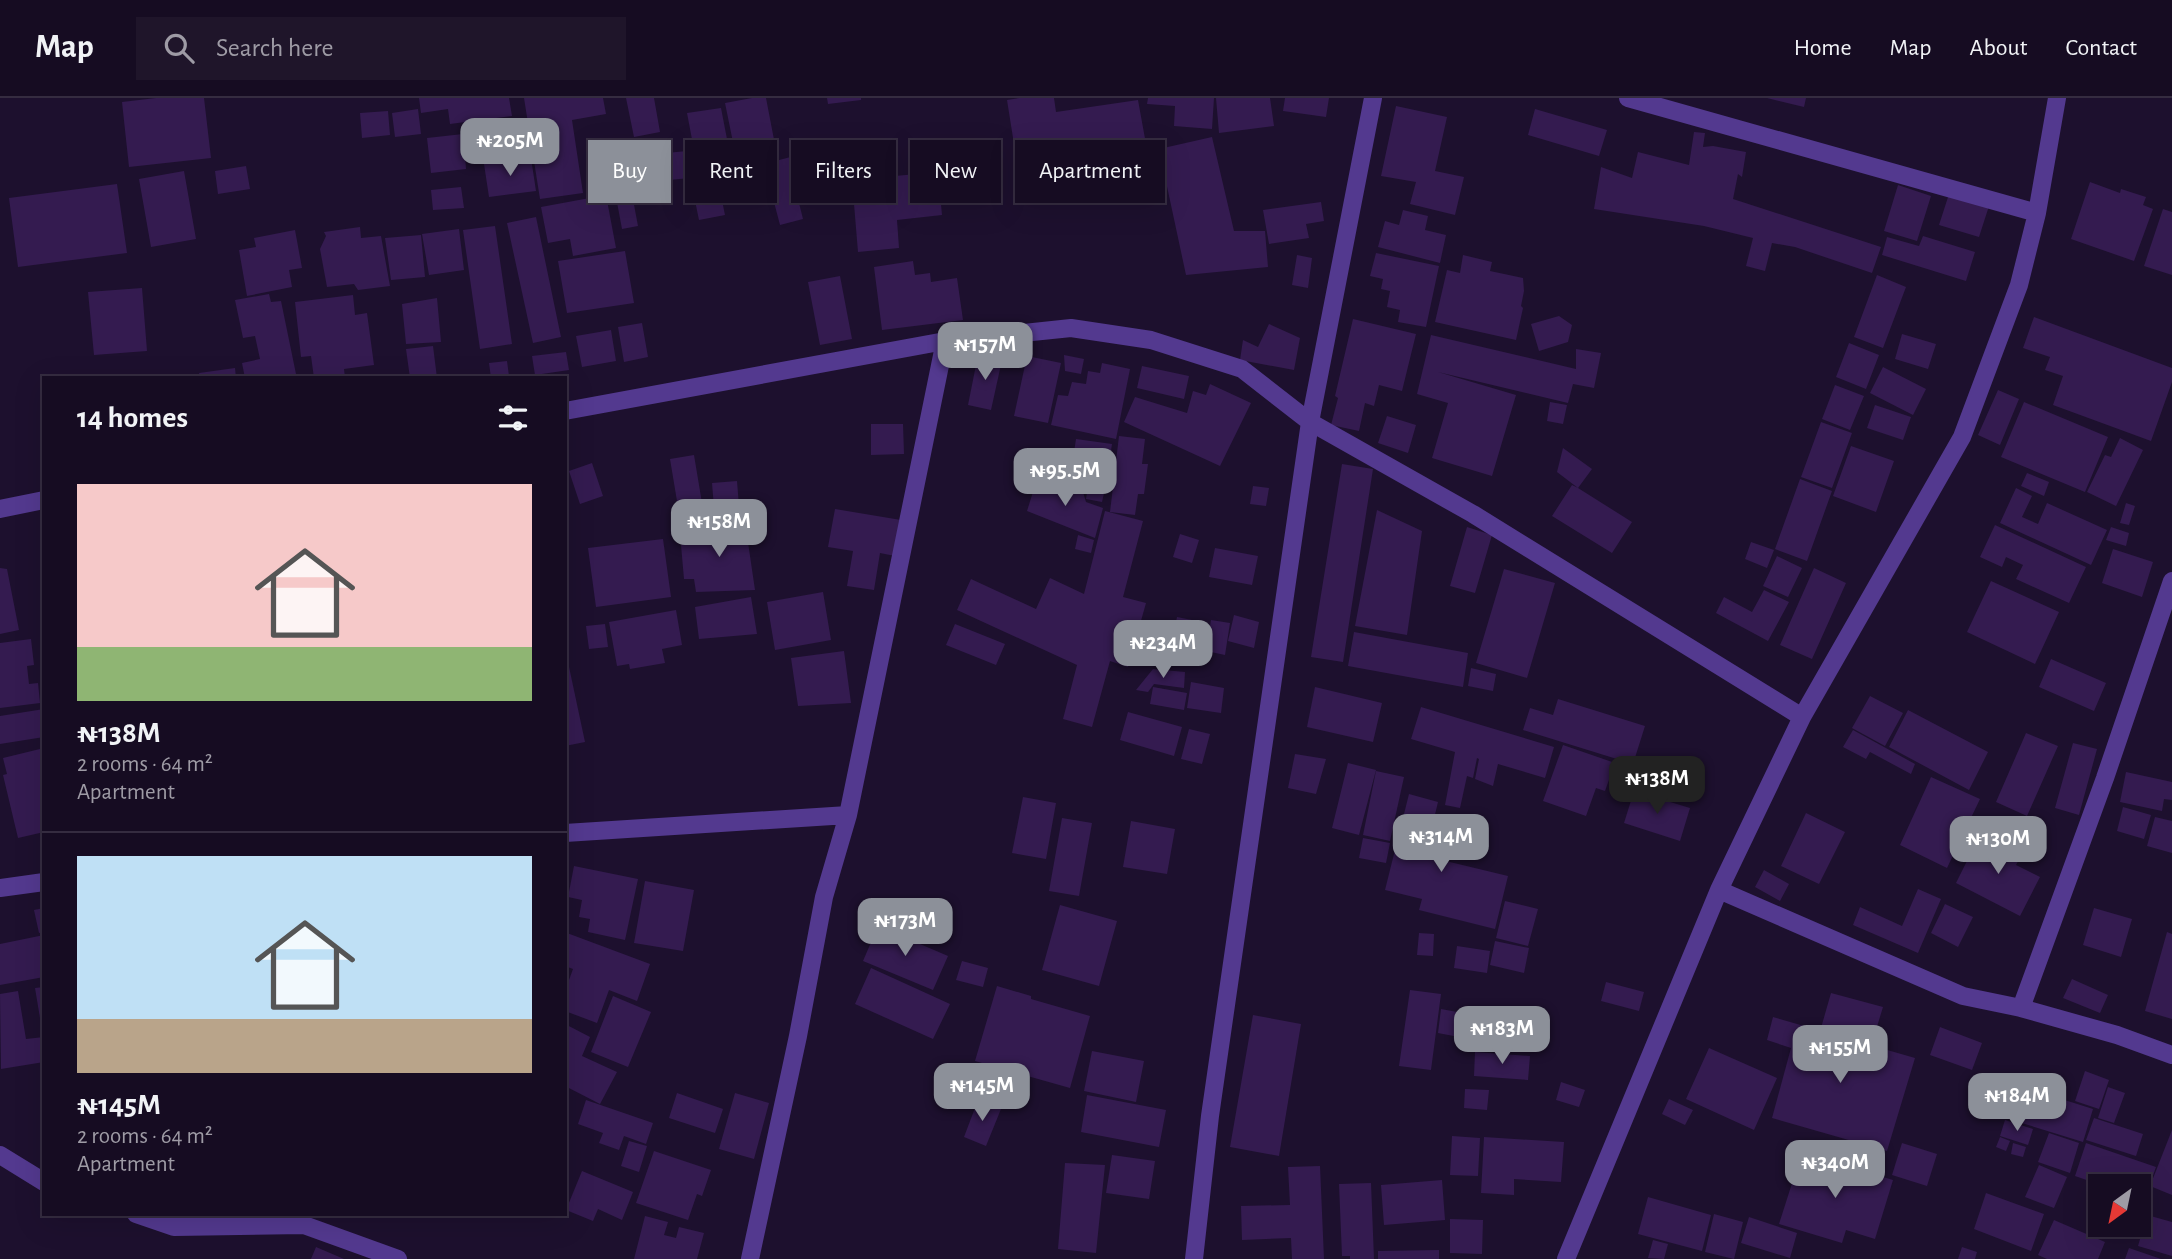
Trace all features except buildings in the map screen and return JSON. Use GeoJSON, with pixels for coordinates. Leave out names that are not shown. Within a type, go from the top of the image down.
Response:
{"type":"FeatureCollection","features":[{"type":"Feature","properties":{"kind":"street"},"geometry":{"type":"LineString","coordinates":[[1194,1259],[1210,1116],[1310,422],[1373,98]]}},
{"type":"Feature","properties":{"kind":"street"},"geometry":{"type":"LineString","coordinates":[[1628,98],[2037,213]]}},
{"type":"Feature","properties":{"kind":"street"},"geometry":{"type":"LineString","coordinates":[[1566,1259],[1719,890],[1802,717],[1962,437],[2020,285],[2037,213],[2057,98]]}},
{"type":"Feature","properties":{"kind":"street"},"geometry":{"type":"LineString","coordinates":[[567,411],[945,341],[1072,328],[1151,340],[1242,369],[1310,422],[1473,514],[1802,717]]}},
{"type":"Feature","properties":{"kind":"street"},"geometry":{"type":"LineString","coordinates":[[750,1259],[798,1036],[824,897],[848,814],[945,341]]}},
{"type":"Feature","properties":{"kind":"street"},"geometry":{"type":"LineString","coordinates":[[0,509],[42,500]]}},
{"type":"Feature","properties":{"kind":"street"},"geometry":{"type":"LineString","coordinates":[[2021,1008],[2105,778],[2172,581]]}},
{"type":"Feature","properties":{"kind":"street"},"geometry":{"type":"LineString","coordinates":[[567,833],[848,814]]}},
{"type":"Feature","properties":{"kind":"street"},"geometry":{"type":"LineString","coordinates":[[0,888],[42,882]]}},
{"type":"Feature","properties":{"kind":"street"},"geometry":{"type":"LineString","coordinates":[[1719,890],[1963,996],[2021,1008],[2117,1035],[2172,1055]]}},
{"type":"Feature","properties":{"kind":"street"},"geometry":{"type":"LineString","coordinates":[[0,1155],[42,1181]]}},
{"type":"Feature","properties":{"kind":"street"},"geometry":{"type":"LineString","coordinates":[[142,1216],[174,1227],[304,1225],[398,1259]]}}]}
